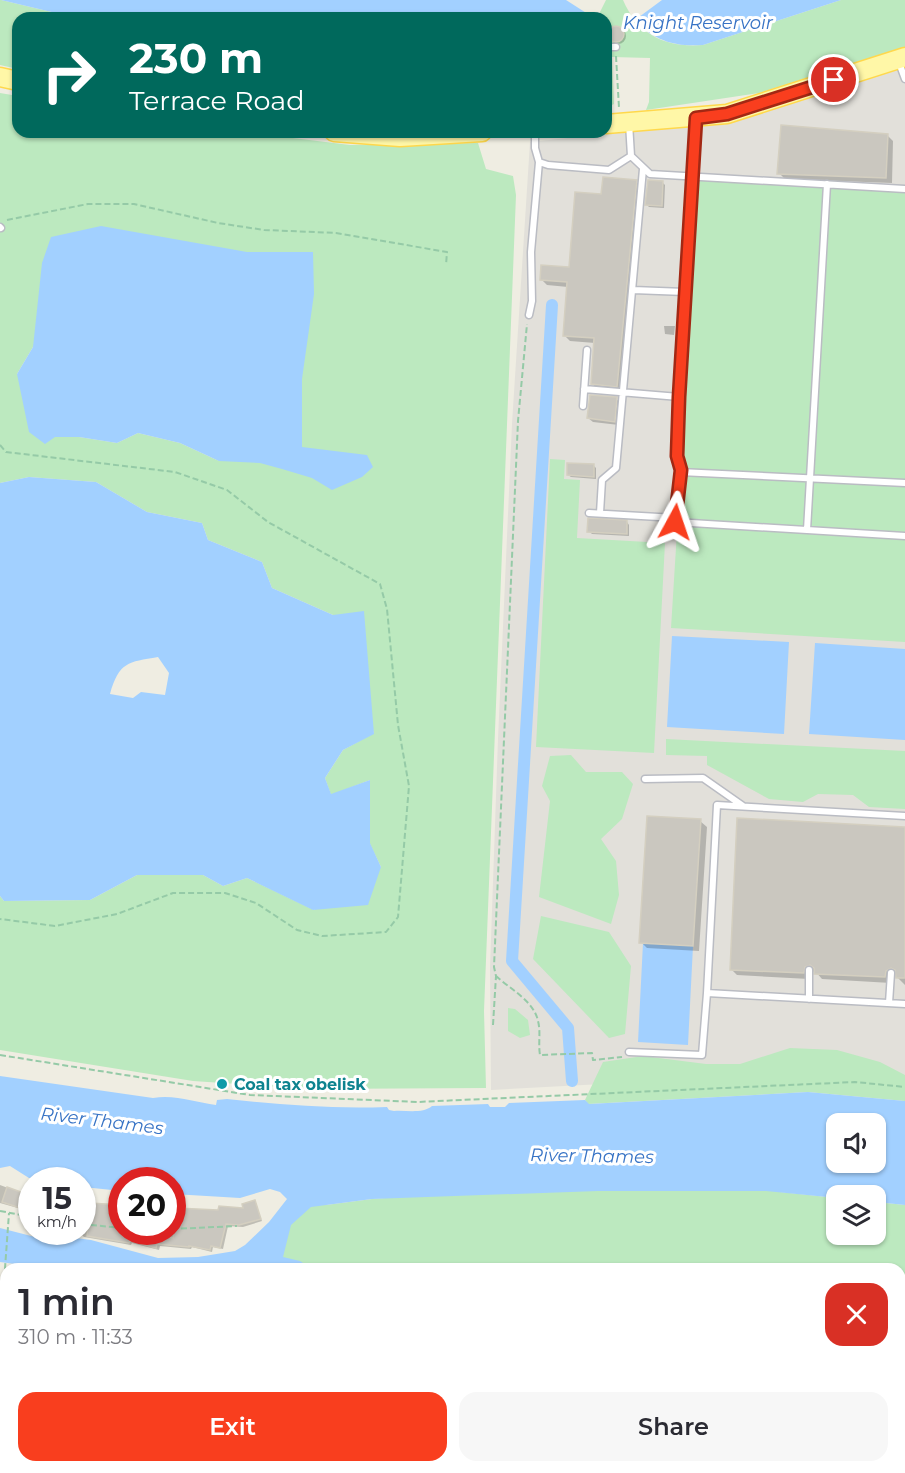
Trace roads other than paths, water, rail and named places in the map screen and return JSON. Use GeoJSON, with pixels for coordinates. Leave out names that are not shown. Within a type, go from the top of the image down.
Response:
{"type":"FeatureCollection","features":[{"type":"Feature","properties":{"kind":"main road"},"geometry":{"type":"LineString","coordinates":[[612,121],[624,115],[696,118],[727,114],[901,58]]}},
{"type":"Feature","properties":{"kind":"lane"},"geometry":{"type":"LineString","coordinates":[[901,58],[905,79]]}},
{"type":"Feature","properties":{"kind":"lane"},"geometry":{"type":"LineString","coordinates":[[624,115],[631,156],[650,174],[905,189]]}},
{"type":"Feature","properties":{"kind":"lane"},"geometry":{"type":"LineString","coordinates":[[696,118],[679,397],[677,456],[680,472],[675,522],[905,536]]}},
{"type":"Feature","properties":{"kind":"lane"},"geometry":{"type":"LineString","coordinates":[[529,315],[532,301],[531,252],[539,162],[535,138]]}},
{"type":"Feature","properties":{"kind":"lane"},"geometry":{"type":"LineString","coordinates":[[539,162],[548,165],[609,170],[631,156]]}},
{"type":"Feature","properties":{"kind":"lane"},"geometry":{"type":"LineString","coordinates":[[600,513],[602,480],[616,468],[643,169]]}},
{"type":"Feature","properties":{"kind":"lane"},"geometry":{"type":"LineString","coordinates":[[807,530],[827,184]]}},
{"type":"Feature","properties":{"kind":"lane"},"geometry":{"type":"LineString","coordinates":[[633,290],[685,292]]}},
{"type":"Feature","properties":{"kind":"lane"},"geometry":{"type":"LineString","coordinates":[[583,406],[587,350]]}},
{"type":"Feature","properties":{"kind":"lane"},"geometry":{"type":"LineString","coordinates":[[584,388],[679,397]]}},
{"type":"Feature","properties":{"kind":"lane"},"geometry":{"type":"LineString","coordinates":[[680,472],[905,483]]}},
{"type":"Feature","properties":{"kind":"lane"},"geometry":{"type":"LineString","coordinates":[[589,513],[676,519]]}},
{"type":"Feature","properties":{"kind":"lane"},"geometry":{"type":"LineString","coordinates":[[645,779],[703,778],[744,806]]}},
{"type":"Feature","properties":{"kind":"lane"},"geometry":{"type":"LineString","coordinates":[[629,1052],[702,1055],[717,805],[905,816]]}},
{"type":"Feature","properties":{"kind":"lane"},"geometry":{"type":"LineString","coordinates":[[809,970],[809,999]]}},
{"type":"Feature","properties":{"kind":"lane"},"geometry":{"type":"LineString","coordinates":[[889,1003],[891,973]]}},
{"type":"Feature","properties":{"kind":"lane"},"geometry":{"type":"LineString","coordinates":[[707,993],[905,1004]]}},
{"type":"Feature","properties":{"kind":"water"},"geometry":{"type":"Polygon","coordinates":[[[1,0],[566,0],[585,12],[52,12],[1,0]]]}},
{"type":"Feature","properties":{"kind":"water","name":"Knight Reservoir"},"geometry":{"type":"Polygon","coordinates":[[[662,0],[841,0],[703,45],[684,45],[667,42],[637,23],[641,20],[639,17],[662,0]]]}},
{"type":"Feature","properties":{"kind":"water"},"geometry":{"type":"Polygon","coordinates":[[[101,226],[247,252],[313,252],[314,294],[302,379],[302,447],[367,455],[373,467],[362,477],[332,490],[312,478],[282,469],[260,463],[219,461],[180,443],[138,433],[117,443],[79,437],[55,437],[45,444],[29,432],[17,374],[33,347],[42,263],[51,237],[101,226]]]}},
{"type":"Feature","properties":{"kind":"water"},"geometry":{"type":"Polygon","coordinates":[[[29,477],[96,482],[147,512],[202,523],[208,540],[262,562],[272,588],[333,615],[364,611],[374,734],[343,750],[325,778],[331,794],[370,780],[370,843],[381,867],[368,905],[313,910],[247,878],[223,886],[203,875],[137,875],[90,900],[4,901],[0,896],[0,483],[29,477]],[[158,657],[132,662],[117,675],[110,694],[133,698],[141,692],[165,695],[169,673],[158,657]]]}},
{"type":"Feature","properties":{"kind":"water"},"geometry":{"type":"Polygon","coordinates":[[[672,636],[789,642],[784,734],[667,727],[672,636]]]}},
{"type":"Feature","properties":{"kind":"water"},"geometry":{"type":"Polygon","coordinates":[[[815,643],[905,649],[905,740],[809,734],[815,643]]]}},
{"type":"Feature","properties":{"kind":"water"},"geometry":{"type":"Polygon","coordinates":[[[643,943],[693,946],[688,1045],[638,1042],[643,943]]]}},
{"type":"Feature","properties":{"kind":"water","name":"River Thames"},"geometry":{"type":"Polygon","coordinates":[[[0,1076],[216,1105],[217,1100],[227,1099],[307,1106],[387,1107],[394,1111],[419,1111],[432,1106],[488,1104],[490,1107],[505,1107],[509,1103],[585,1100],[589,1104],[808,1092],[905,1101],[905,1205],[886,1203],[886,1185],[826,1185],[826,1197],[766,1191],[598,1191],[372,1199],[311,1207],[291,1225],[283,1257],[303,1263],[0,1262],[0,1228],[18,1233],[18,1245],[96,1245],[96,1241],[158,1258],[198,1257],[235,1251],[245,1245],[269,1222],[287,1199],[280,1192],[270,1189],[240,1198],[186,1195],[186,1167],[108,1167],[108,1190],[96,1188],[96,1167],[18,1167],[18,1171],[10,1166],[0,1168],[0,1076]]]}},
{"type":"Feature","properties":{"kind":"waterway"},"geometry":{"type":"LineString","coordinates":[[552,305],[512,961],[568,1028],[572,1081]]}},
{"type":"Feature","properties":{"kind":"place","name":"Coal tax obelisk"},"geometry":{"type":"Point","coordinates":[222,1084]}}]}
